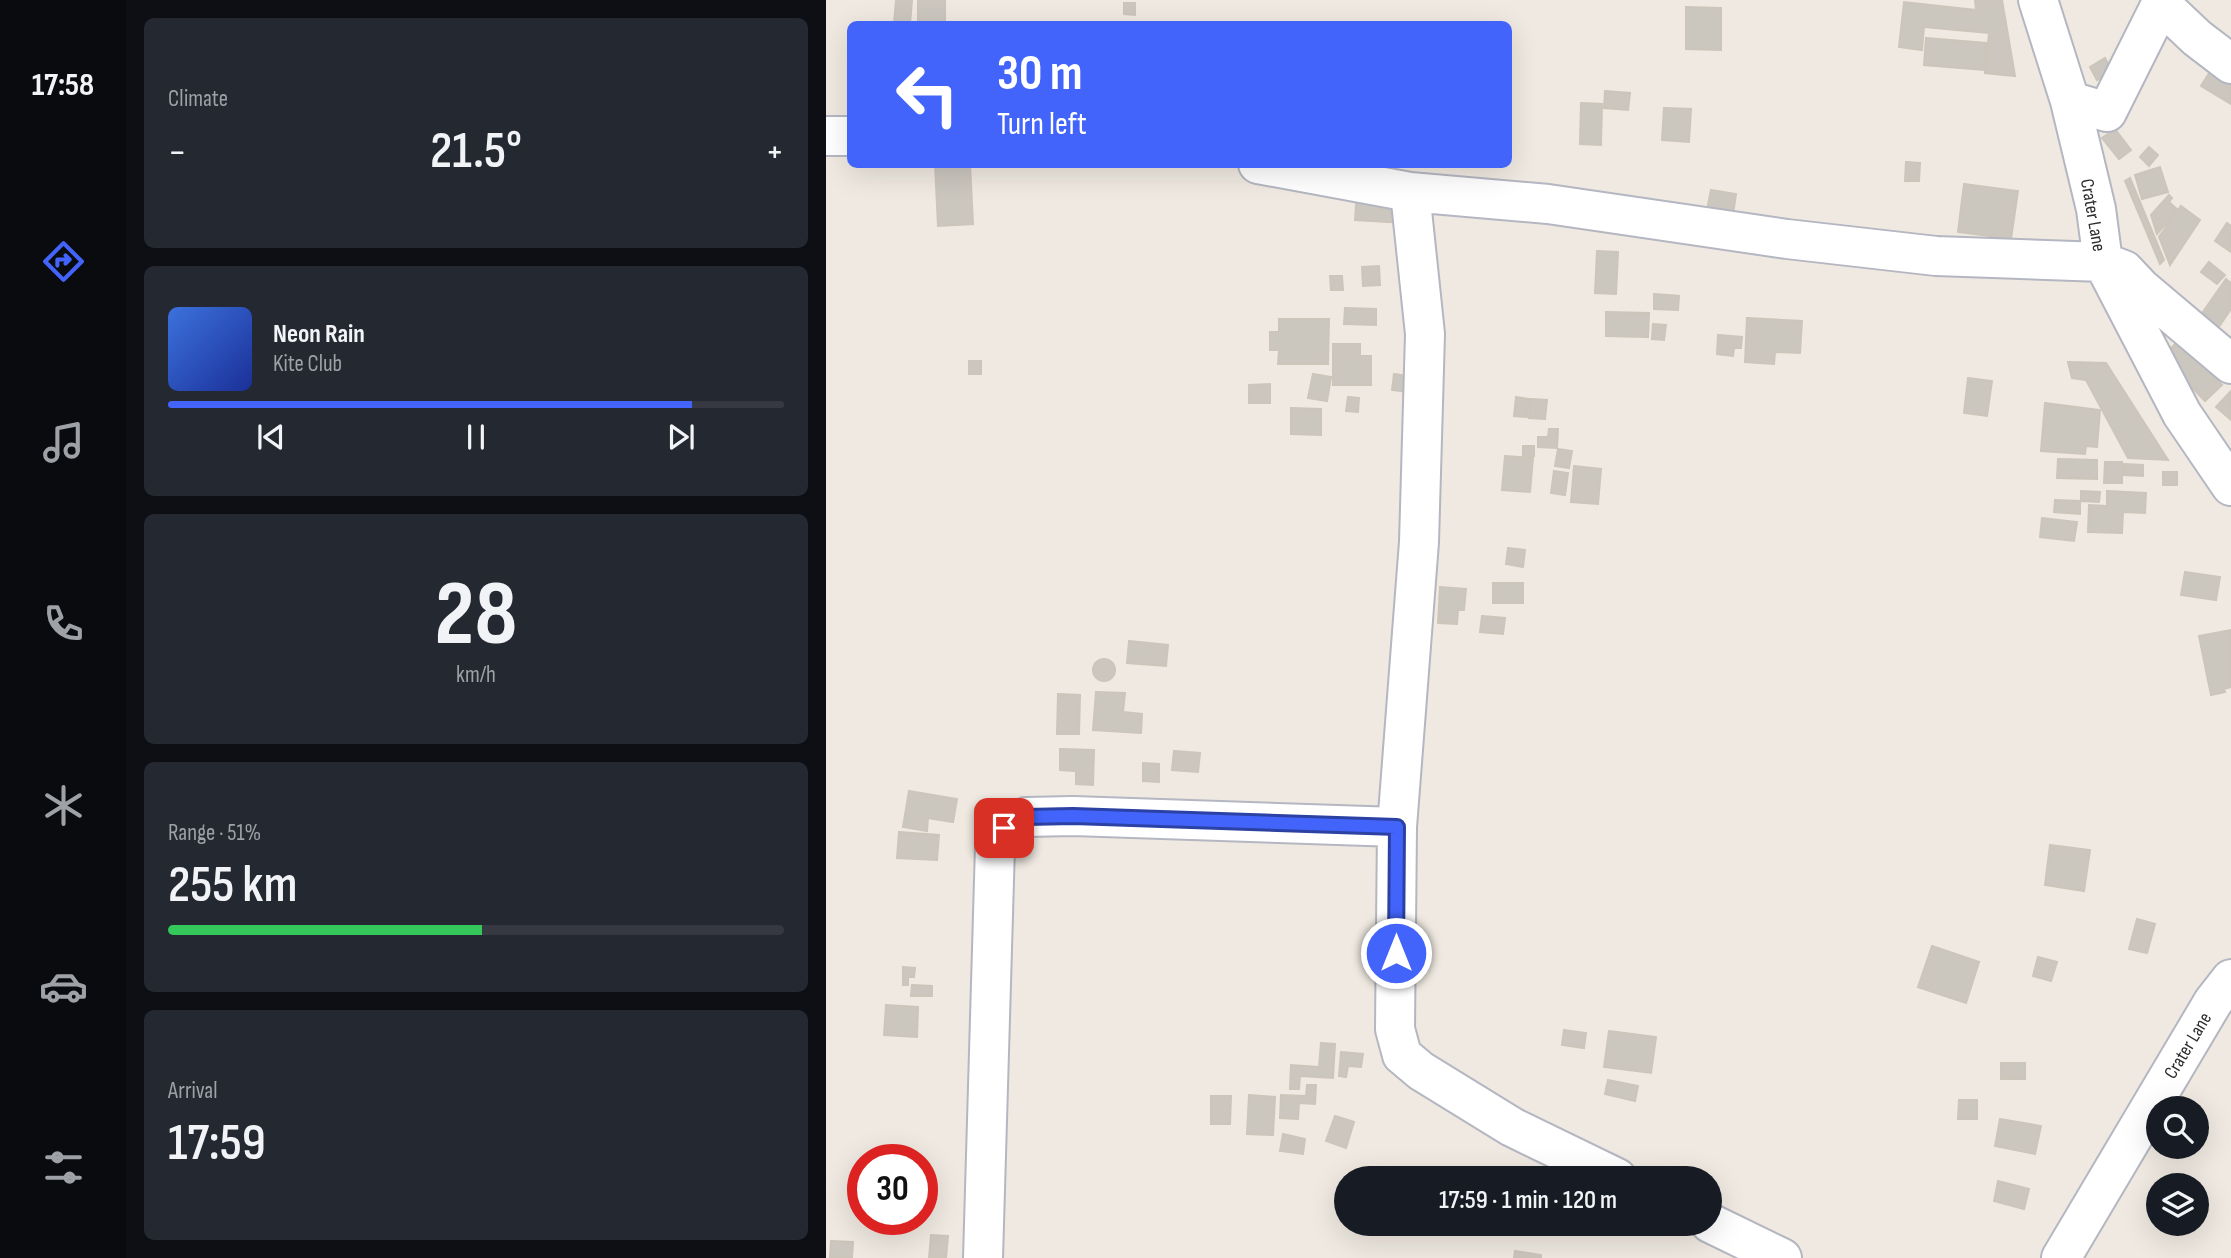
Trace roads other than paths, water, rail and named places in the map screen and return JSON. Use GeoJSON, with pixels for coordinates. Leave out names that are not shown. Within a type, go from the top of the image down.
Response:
{"type":"FeatureCollection","features":[{"type":"Feature","properties":{"kind":"street","name":"Crater Lane"},"geometry":{"type":"LineString","coordinates":[[2038,0],[2070,101],[2096,209],[2102,262],[2182,414],[2231,485]]}},
{"type":"Feature","properties":{"kind":"street"},"geometry":{"type":"LineString","coordinates":[[2070,101],[2107,113],[2162,2],[2197,38],[2231,64]]}},
{"type":"Feature","properties":{"kind":"street"},"geometry":{"type":"LineString","coordinates":[[826,136],[847,136]]}},
{"type":"Feature","properties":{"kind":"street"},"geometry":{"type":"LineString","coordinates":[[1281,168],[1410,191],[1548,204],[1787,239],[1936,256],[2102,262],[2124,270],[2141,288],[2231,364]]}},
{"type":"Feature","properties":{"kind":"street"},"geometry":{"type":"LineString","coordinates":[[1410,191],[1425,334],[1419,542],[1397,827],[1395,1029],[1402,1055],[1421,1071],[1512,1127],[1592,1166]]}},
{"type":"Feature","properties":{"kind":"street"},"geometry":{"type":"LineString","coordinates":[[983,1258],[995,846],[1004,828],[1026,817],[1073,816],[1397,827]]}},
{"type":"Feature","properties":{"kind":"street","name":"Crater Lane"},"geometry":{"type":"LineString","coordinates":[[2061,1258],[2213,1002],[2231,979]]}},
{"type":"Feature","properties":{"kind":"street"},"geometry":{"type":"LineString","coordinates":[[1722,1229],[1782,1258]]}}]}
